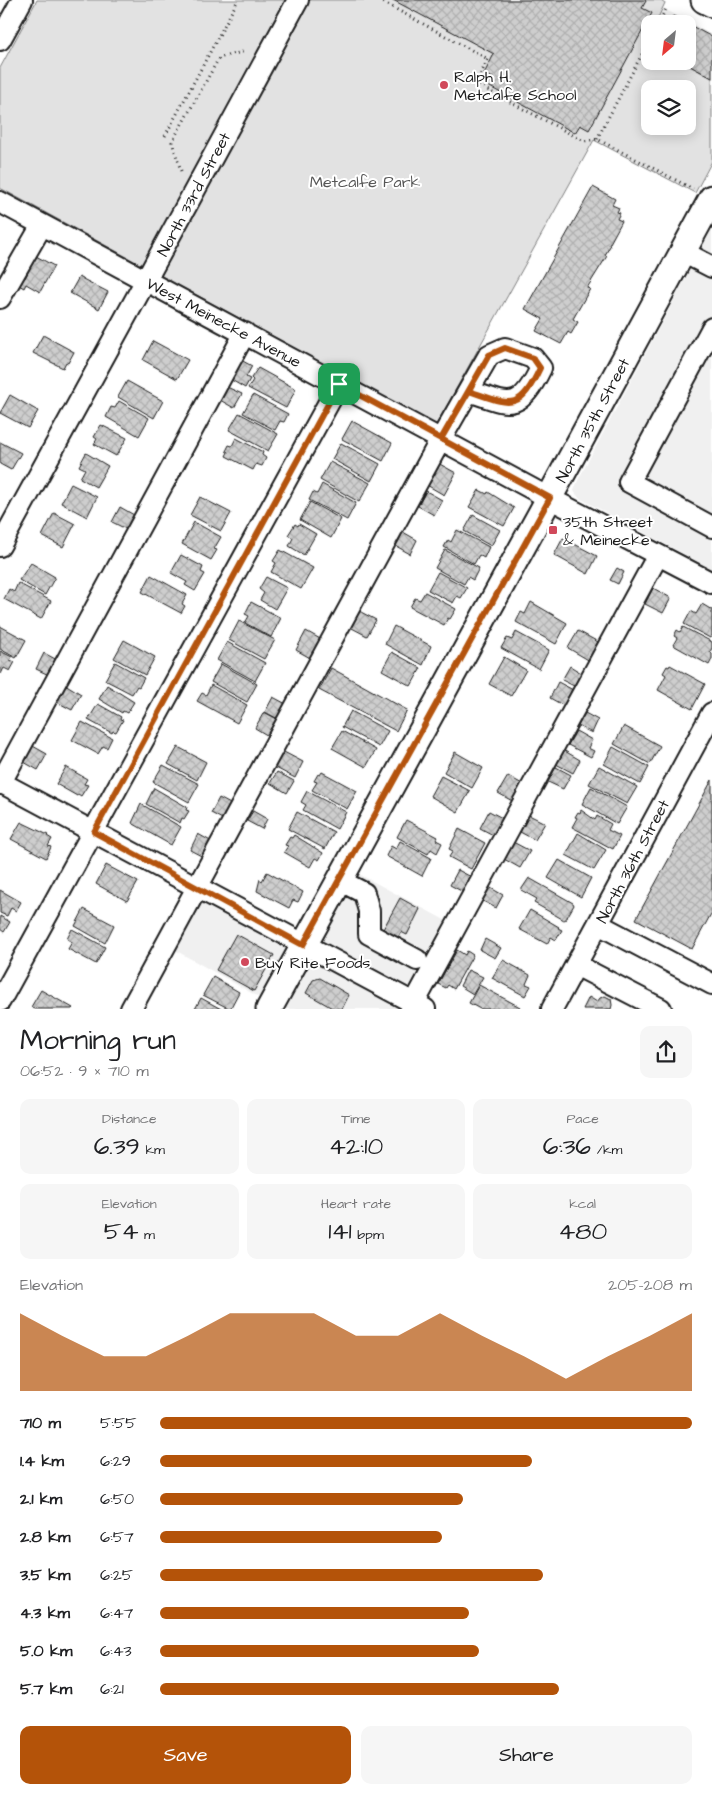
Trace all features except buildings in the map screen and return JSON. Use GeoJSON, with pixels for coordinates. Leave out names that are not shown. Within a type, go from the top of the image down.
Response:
{"type":"FeatureCollection","features":[{"type":"Feature","properties":{"kind":"main road"},"geometry":{"type":"LineString","coordinates":[[704,0],[712,4]]}},
{"type":"Feature","properties":{"kind":"main road","name":"North 35th Street"},"geometry":{"type":"LineString","coordinates":[[269,1009],[550,498],[682,252],[702,194]]}},
{"type":"Feature","properties":{"kind":"street"},"geometry":{"type":"LineString","coordinates":[[0,40],[22,0]]}},
{"type":"Feature","properties":{"kind":"street","name":"North 33rd Street"},"geometry":{"type":"LineString","coordinates":[[0,546],[298,0]]}},
{"type":"Feature","properties":{"kind":"street","name":"West Meinecke Avenue"},"geometry":{"type":"LineString","coordinates":[[0,202],[712,583]]}},
{"type":"Feature","properties":{"kind":"street"},"geometry":{"type":"LineString","coordinates":[[0,298],[42,225]]}},
{"type":"Feature","properties":{"kind":"street"},"geometry":{"type":"LineString","coordinates":[[682,252],[712,267]]}},
{"type":"Feature","properties":{"kind":"street"},"geometry":{"type":"LineString","coordinates":[[712,328],[629,482],[712,527]]}},
{"type":"Feature","properties":{"kind":"street"},"geometry":{"type":"LineString","coordinates":[[245,333],[0,783],[198,887],[417,1007],[658,555]]}},
{"type":"Feature","properties":{"kind":"street"},"geometry":{"type":"LineString","coordinates":[[0,1001],[339,384]]}},
{"type":"Feature","properties":{"kind":"street"},"geometry":{"type":"LineString","coordinates":[[131,1009],[441,439],[469,391]]}},
{"type":"Feature","properties":{"kind":"street","name":"North 36th Street"},"geometry":{"type":"LineString","coordinates":[[552,1009],[712,713]]}},
{"type":"Feature","properties":{"kind":"street"},"geometry":{"type":"LineString","coordinates":[[339,880],[364,893],[369,910],[369,934],[417,960]]}},
{"type":"Feature","properties":{"kind":"street"},"geometry":{"type":"LineString","coordinates":[[598,924],[712,984]]}},
{"type":"Feature","properties":{"kind":"street"},"geometry":{"type":"LineString","coordinates":[[576,965],[661,1009]]}},
{"type":"Feature","properties":{"kind":"path"},"geometry":{"type":"LineString","coordinates":[[165,136],[238,0]]}},
{"type":"Feature","properties":{"kind":"path"},"geometry":{"type":"LineString","coordinates":[[379,0],[488,59],[476,84],[584,141],[596,139],[702,194]]}},
{"type":"Feature","properties":{"kind":"path"},"geometry":{"type":"LineString","coordinates":[[663,15],[667,7]]}},
{"type":"Feature","properties":{"kind":"path"},"geometry":{"type":"LineString","coordinates":[[181,171],[172,142],[220,58],[246,51]]}},
{"type":"Feature","properties":{"kind":"path"},"geometry":{"type":"LineString","coordinates":[[596,139],[641,56]]}},
{"type":"Feature","properties":{"kind":"shaded area"},"geometry":{"type":"Polygon","coordinates":[[[663,8],[676,15],[660,15],[663,8]]]}},
{"type":"Feature","properties":{"kind":"shaded area"},"geometry":{"type":"Polygon","coordinates":[[[696,26],[712,35],[712,78],[696,69],[696,26]]]}},
{"type":"Feature","properties":{"kind":"shaded area"},"geometry":{"type":"Polygon","coordinates":[[[712,229],[712,569],[579,498],[574,491],[578,480],[712,229]]]}},
{"type":"Feature","properties":{"kind":"shaded area"},"geometry":{"type":"Polygon","coordinates":[[[346,867],[456,926],[414,1003],[425,1009],[269,1009],[271,1004],[166,945],[198,887],[303,945],[346,867]]]}},
{"type":"Feature","properties":{"kind":"green space","name":"Metcalfe Park"},"geometry":{"type":"Polygon","coordinates":[[[37,0],[661,0],[665,3],[659,15],[641,15],[641,70],[696,69],[712,78],[712,161],[695,193],[594,140],[436,425],[0,188],[0,68],[37,0]]]}},
{"type":"Feature","properties":{"kind":"place","name":"Ralph H. Metcalfe School"},"geometry":{"type":"Point","coordinates":[444,85]}},
{"type":"Feature","properties":{"kind":"place","name":"35th Street & Meinecke"},"geometry":{"type":"Point","coordinates":[553,530]}},
{"type":"Feature","properties":{"kind":"place","name":"Buy Rite Foods"},"geometry":{"type":"Point","coordinates":[245,962]}},
{"type":"Feature","properties":{"kind":"route"},"geometry":{"type":"LineString","coordinates":[[339,384],[94,832],[303,945],[550,498],[441,439],[469,391],[504,403],[516,401],[526,395],[540,368],[533,358],[505,348],[489,355],[441,439],[339,384]]}}]}
